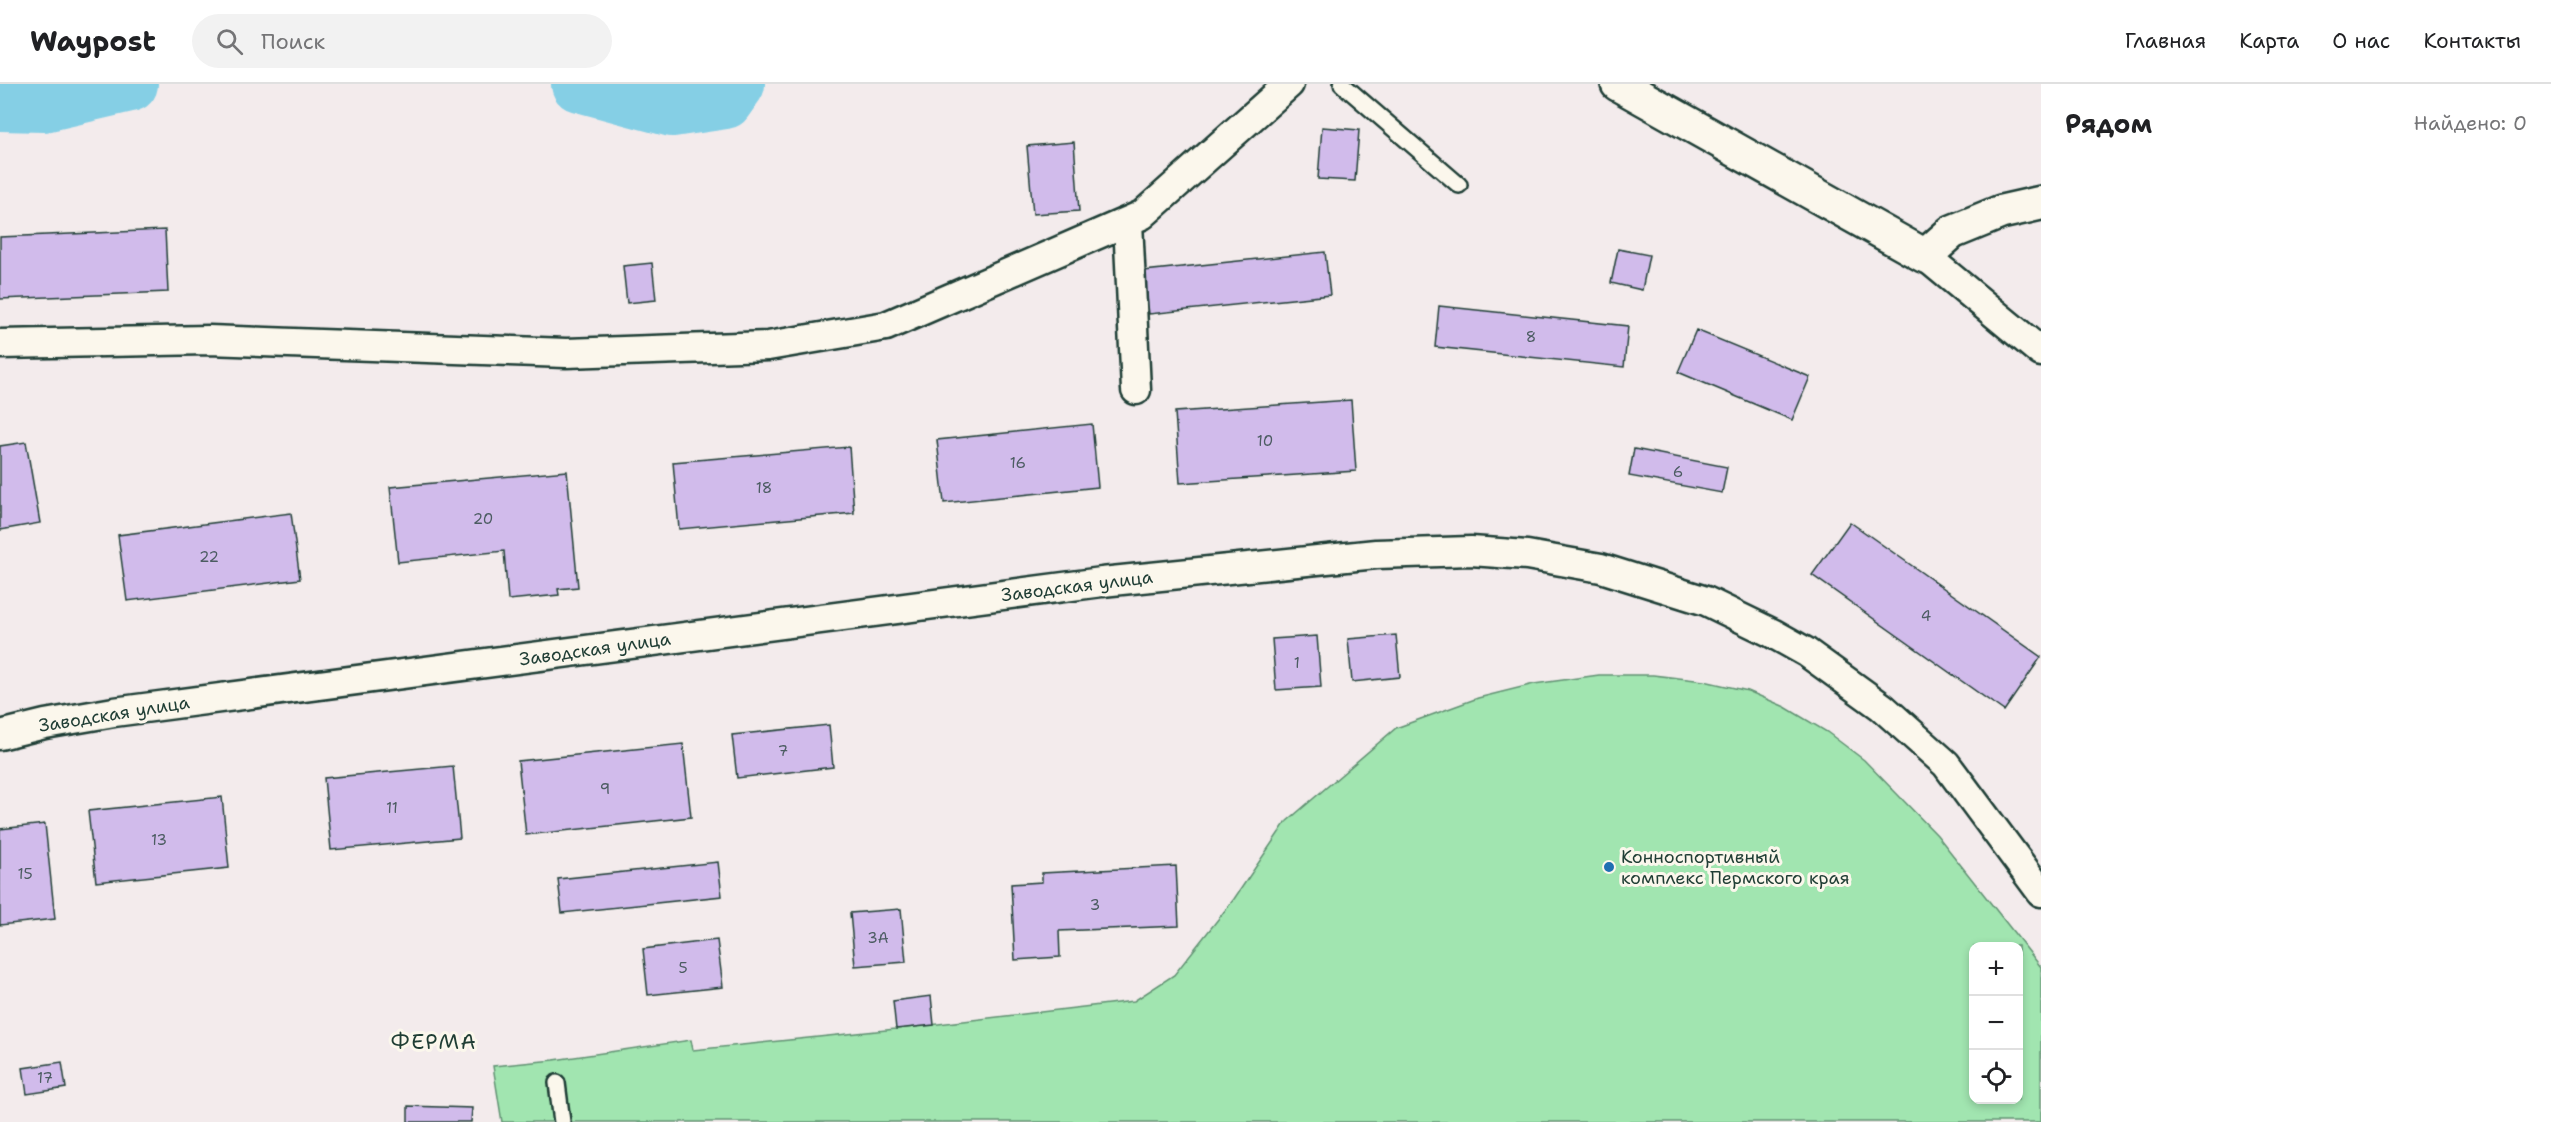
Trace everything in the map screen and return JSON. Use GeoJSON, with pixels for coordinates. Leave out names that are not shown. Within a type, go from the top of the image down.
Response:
{"type":"FeatureCollection","features":[{"type":"Feature","properties":{"kind":"street"},"geometry":{"type":"LineString","coordinates":[[0,344],[209,340],[566,353],[768,346],[886,326],[1142,215],[1289,84]]}},
{"type":"Feature","properties":{"kind":"street"},"geometry":{"type":"LineString","coordinates":[[1618,84],[1925,256],[2041,352]]}},
{"type":"Feature","properties":{"kind":"street"},"geometry":{"type":"LineString","coordinates":[[1925,256],[1952,232],[2001,212],[2041,203]]}},
{"type":"Feature","properties":{"kind":"street"},"geometry":{"type":"LineString","coordinates":[[1128,222],[1136,390]]}},
{"type":"Feature","properties":{"kind":"street","name":"Заводская улица"},"geometry":{"type":"LineString","coordinates":[[0,735],[45,724],[126,711],[1102,582],[1376,554],[1471,552],[1527,555],[1601,568],[1696,598],[1772,633],[1806,652],[1882,707],[1946,764],[2041,892]]}},
{"type":"Feature","properties":{"kind":"lane"},"geometry":{"type":"LineString","coordinates":[[1342,84],[1459,185]]}},
{"type":"Feature","properties":{"kind":"lane"},"geometry":{"type":"LineString","coordinates":[[557,1083],[562,1122]]}},
{"type":"Feature","properties":{"kind":"green space","name":"Конноспортивный комплекс Пермского края"},"geometry":{"type":"Polygon","coordinates":[[[1599,675],[1653,675],[1704,681],[1748,691],[1785,707],[1827,732],[1864,760],[1937,835],[2021,942],[1969,942],[1969,1104],[2023,1104],[2023,944],[2041,967],[2041,1122],[502,1122],[493,1066],[554,1060],[691,1040],[693,1050],[1134,1001],[1174,975],[1234,899],[1286,822],[1396,728],[1478,698],[1534,684],[1599,675]]]}},
{"type":"Feature","properties":{"kind":"building"},"geometry":{"type":"Polygon","coordinates":[[[1322,127],[1359,130],[1355,181],[1318,179],[1322,127]]]}},
{"type":"Feature","properties":{"kind":"building"},"geometry":{"type":"Polygon","coordinates":[[[1074,142],[1079,211],[1033,214],[1027,146],[1074,142]]]}},
{"type":"Feature","properties":{"kind":"building"},"geometry":{"type":"Polygon","coordinates":[[[165,230],[168,292],[0,299],[0,237],[165,230]]]}},
{"type":"Feature","properties":{"kind":"building"},"geometry":{"type":"Polygon","coordinates":[[[1618,249],[1649,255],[1642,290],[1611,283],[1618,249]]]}},
{"type":"Feature","properties":{"kind":"building"},"geometry":{"type":"Polygon","coordinates":[[[1325,252],[1330,295],[1149,314],[1144,271],[1325,252]]]}},
{"type":"Feature","properties":{"kind":"building"},"geometry":{"type":"Polygon","coordinates":[[[652,263],[656,300],[627,303],[623,266],[652,263]]]}},
{"type":"Feature","properties":{"kind":"building"},"geometry":{"type":"Polygon","coordinates":[[[1439,306],[1628,326],[1624,367],[1435,347],[1439,306]]]}},
{"type":"Feature","properties":{"kind":"building"},"geometry":{"type":"Polygon","coordinates":[[[1696,330],[1810,377],[1792,420],[1678,372],[1696,330]]]}},
{"type":"Feature","properties":{"kind":"building"},"geometry":{"type":"Polygon","coordinates":[[[1351,400],[1356,471],[1180,483],[1175,412],[1351,400]]]}},
{"type":"Feature","properties":{"kind":"building"},"geometry":{"type":"Polygon","coordinates":[[[1092,424],[1098,487],[944,503],[937,440],[1092,424]]]}},
{"type":"Feature","properties":{"kind":"building"},"geometry":{"type":"Polygon","coordinates":[[[26,442],[40,523],[0,530],[0,446],[26,442]]]}},
{"type":"Feature","properties":{"kind":"building"},"geometry":{"type":"Polygon","coordinates":[[[849,447],[854,513],[679,529],[673,462],[849,447]]]}},
{"type":"Feature","properties":{"kind":"building"},"geometry":{"type":"Polygon","coordinates":[[[1634,449],[1727,467],[1722,493],[1629,476],[1634,449]]]}},
{"type":"Feature","properties":{"kind":"building"},"geometry":{"type":"Polygon","coordinates":[[[567,471],[578,587],[558,589],[559,595],[508,600],[504,551],[398,562],[390,487],[567,471]]]}},
{"type":"Feature","properties":{"kind":"building"},"geometry":{"type":"Polygon","coordinates":[[[291,513],[300,579],[127,601],[118,535],[291,513]]]}},
{"type":"Feature","properties":{"kind":"building"},"geometry":{"type":"Polygon","coordinates":[[[1850,522],[2041,657],[2004,711],[1812,575],[1850,522]]]}},
{"type":"Feature","properties":{"kind":"building"},"geometry":{"type":"Polygon","coordinates":[[[1396,635],[1400,677],[1352,682],[1348,639],[1396,635]]]}},
{"type":"Feature","properties":{"kind":"building"},"geometry":{"type":"Polygon","coordinates":[[[1317,636],[1321,687],[1276,690],[1272,639],[1317,636]]]}},
{"type":"Feature","properties":{"kind":"building"},"geometry":{"type":"Polygon","coordinates":[[[829,725],[833,767],[737,778],[732,735],[829,725]]]}},
{"type":"Feature","properties":{"kind":"building"},"geometry":{"type":"Polygon","coordinates":[[[683,744],[691,817],[526,835],[518,761],[683,744]]]}},
{"type":"Feature","properties":{"kind":"building"},"geometry":{"type":"Polygon","coordinates":[[[453,766],[460,838],[331,850],[324,778],[453,766]]]}},
{"type":"Feature","properties":{"kind":"building"},"geometry":{"type":"Polygon","coordinates":[[[222,797],[229,868],[96,882],[88,811],[222,797]]]}},
{"type":"Feature","properties":{"kind":"building"},"geometry":{"type":"Polygon","coordinates":[[[45,824],[55,919],[0,925],[0,829],[45,824]]]}},
{"type":"Feature","properties":{"kind":"building"},"geometry":{"type":"Polygon","coordinates":[[[718,862],[722,896],[562,913],[558,879],[718,862]]]}},
{"type":"Feature","properties":{"kind":"building"},"geometry":{"type":"Polygon","coordinates":[[[1176,866],[1179,926],[1059,931],[1060,957],[1015,960],[1011,884],[1042,882],[1042,873],[1176,866]]]}},
{"type":"Feature","properties":{"kind":"building"},"geometry":{"type":"Polygon","coordinates":[[[901,909],[906,962],[855,966],[850,913],[901,909]]]}},
{"type":"Feature","properties":{"kind":"building"},"geometry":{"type":"Polygon","coordinates":[[[717,940],[723,987],[648,995],[643,949],[717,940]]]}},
{"type":"Feature","properties":{"kind":"building"},"geometry":{"type":"Polygon","coordinates":[[[931,996],[934,1025],[896,1029],[893,1001],[931,996]]]}},
{"type":"Feature","properties":{"kind":"building"},"geometry":{"type":"Polygon","coordinates":[[[62,1062],[66,1088],[27,1094],[23,1068],[62,1062]]]}},
{"type":"Feature","properties":{"kind":"building"},"geometry":{"type":"Polygon","coordinates":[[[408,1106],[472,1108],[471,1122],[408,1122],[408,1106]]]}},
{"type":"Feature","properties":{"kind":"waterway"},"geometry":{"type":"LineString","coordinates":[[0,103],[44,104],[130,84]]}},
{"type":"Feature","properties":{"kind":"waterway"},"geometry":{"type":"LineString","coordinates":[[579,84],[672,109],[725,101],[737,84]]}},
{"type":"Feature","properties":{"kind":"place","name":"Конноспортивный комплекс Пермского края"},"geometry":{"type":"Point","coordinates":[1609,867]}},
{"type":"Feature","properties":{"kind":"district","name":"ФЕРМА"},"geometry":{"type":"Point","coordinates":[434,1042]}}]}
